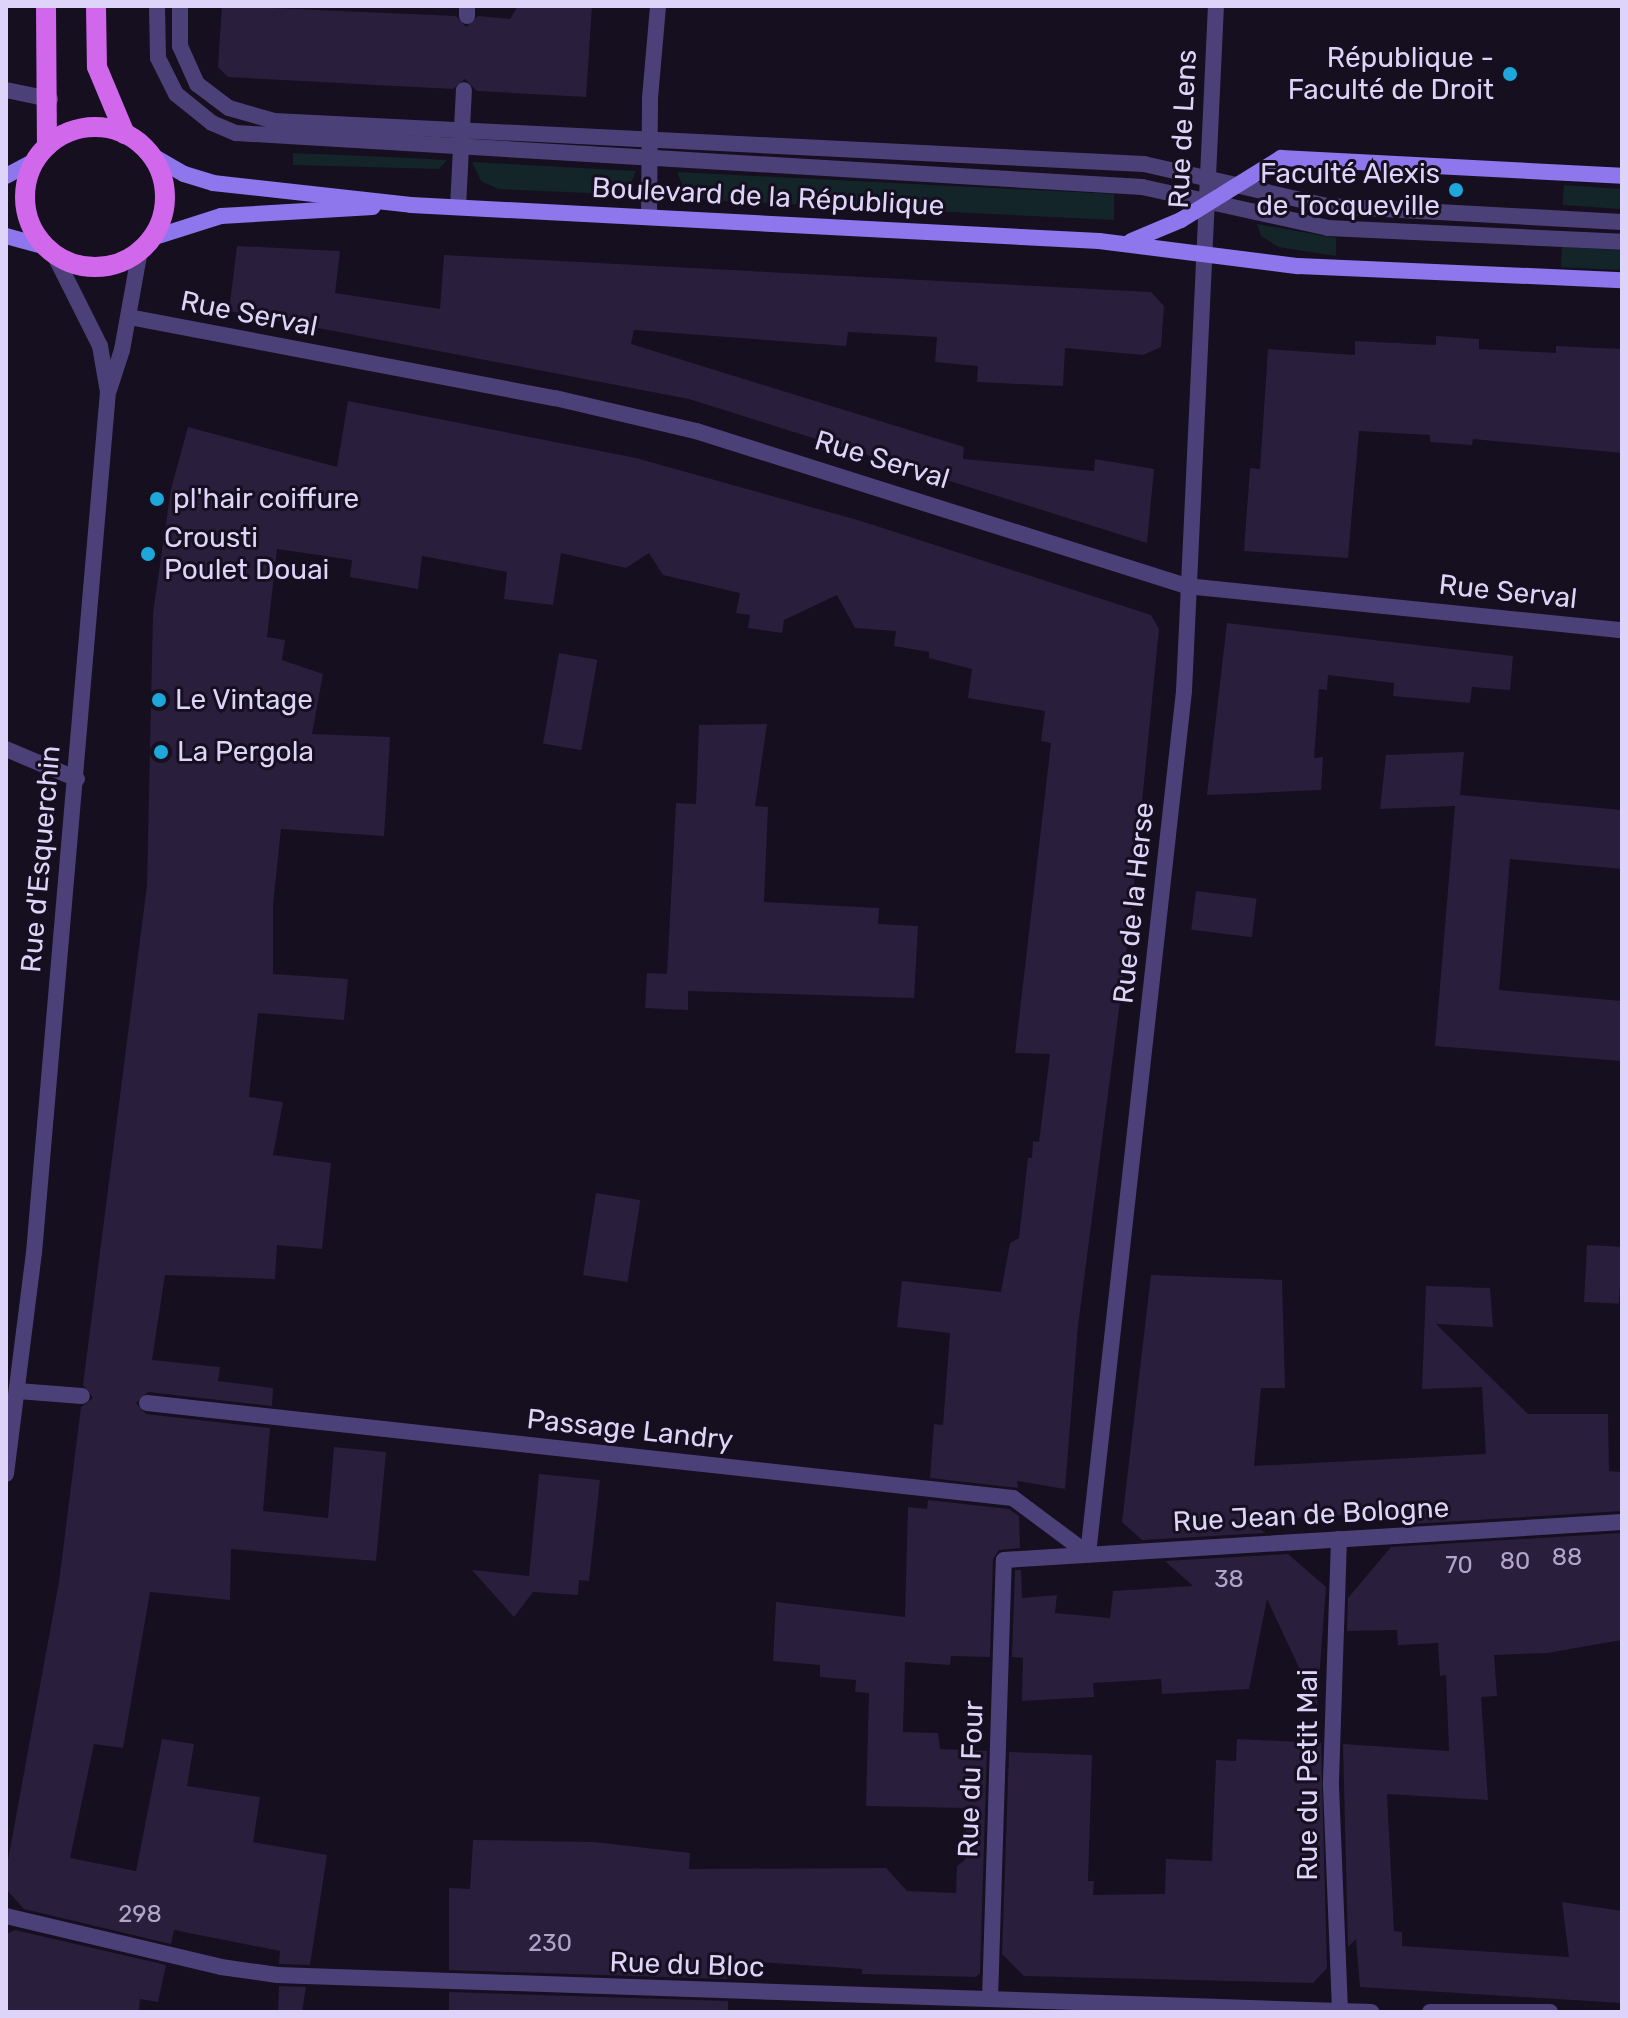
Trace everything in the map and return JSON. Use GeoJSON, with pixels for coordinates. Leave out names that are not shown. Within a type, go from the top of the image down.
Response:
{"type":"FeatureCollection","features":[{"type":"Feature","properties":{"kind":"main road"},"geometry":{"type":"LineString","coordinates":[[46,6],[43,49],[50,99],[40,153],[27,180],[26,211],[50,250]]}},
{"type":"Feature","properties":{"kind":"main road"},"geometry":{"type":"LineString","coordinates":[[6,236],[99,266],[146,244],[165,196],[151,155],[125,134],[97,67],[96,6]]}},
{"type":"Feature","properties":{"kind":"main road"},"geometry":{"type":"LineString","coordinates":[[6,176],[79,128],[125,134]]}},
{"type":"Feature","properties":{"kind":"main road","name":"Boulevard de la République"},"geometry":{"type":"LineString","coordinates":[[151,155],[184,174],[213,183],[411,205],[1122,243],[1202,256],[1298,266],[1622,280]]}},
{"type":"Feature","properties":{"kind":"main road","name":"Boulevard de la République"},"geometry":{"type":"LineString","coordinates":[[1122,243],[1152,235],[1270,162],[1296,157],[1622,176]]}},
{"type":"Feature","properties":{"kind":"main road","name":"Boulevard de la République"},"geometry":{"type":"LineString","coordinates":[[146,244],[221,216],[411,205]]}},
{"type":"Feature","properties":{"kind":"street"},"geometry":{"type":"LineString","coordinates":[[157,6],[158,58],[176,94],[212,123],[273,138],[1076,182],[1207,200],[1328,228],[1622,242]]}},
{"type":"Feature","properties":{"kind":"street"},"geometry":{"type":"LineString","coordinates":[[180,6],[185,66],[211,98],[229,108],[274,121],[1078,159],[1207,175],[1340,208],[1622,222]]}},
{"type":"Feature","properties":{"kind":"street"},"geometry":{"type":"LineString","coordinates":[[649,216],[658,6]]}},
{"type":"Feature","properties":{"kind":"street","name":"Rue de Lens"},"geometry":{"type":"LineString","coordinates":[[1202,256],[1216,6]]}},
{"type":"Feature","properties":{"kind":"street"},"geometry":{"type":"LineString","coordinates":[[6,90],[50,99]]}},
{"type":"Feature","properties":{"kind":"street"},"geometry":{"type":"LineString","coordinates":[[458,207],[464,90]]}},
{"type":"Feature","properties":{"kind":"street","name":"Rue d'Esquerchin"},"geometry":{"type":"LineString","coordinates":[[6,1474],[18,1391],[77,779],[108,392],[146,244]]}},
{"type":"Feature","properties":{"kind":"street","name":"Rue d'Esquerchin"},"geometry":{"type":"LineString","coordinates":[[50,250],[100,346],[108,392]]}},
{"type":"Feature","properties":{"kind":"street","name":"Rue de la Herse"},"geometry":{"type":"LineString","coordinates":[[1088,1554],[1184,691],[1202,256]]}},
{"type":"Feature","properties":{"kind":"street","name":"Rue Serval"},"geometry":{"type":"LineString","coordinates":[[129,317],[555,398],[696,431],[1186,586],[1622,630]]}},
{"type":"Feature","properties":{"kind":"street"},"geometry":{"type":"LineString","coordinates":[[6,749],[77,779]]}},
{"type":"Feature","properties":{"kind":"street"},"geometry":{"type":"LineString","coordinates":[[18,1391],[82,1396]]}},
{"type":"Feature","properties":{"kind":"street","name":"Passage Landry"},"geometry":{"type":"LineString","coordinates":[[147,1403],[1013,1498],[1088,1554]]}},
{"type":"Feature","properties":{"kind":"street","name":"Rue Jean de Bologne"},"geometry":{"type":"LineString","coordinates":[[1004,1560],[1622,1522]]}},
{"type":"Feature","properties":{"kind":"street","name":"Rue du Petit Mai"},"geometry":{"type":"LineString","coordinates":[[1339,1539],[1331,1786],[1340,2011]]}},
{"type":"Feature","properties":{"kind":"street","name":"Rue du Four"},"geometry":{"type":"LineString","coordinates":[[990,1999],[1004,1560]]}},
{"type":"Feature","properties":{"kind":"street","name":"Rue du Bloc"},"geometry":{"type":"LineString","coordinates":[[6,1916],[221,1967],[277,1975],[1371,2012]]}},
{"type":"Feature","properties":{"kind":"street"},"geometry":{"type":"LineString","coordinates":[[1430,2012],[1550,2012]]}},
{"type":"Feature","properties":{"kind":"shaded area"},"geometry":{"type":"Polygon","coordinates":[[[293,153],[447,160],[439,169],[293,165],[293,153]]]}},
{"type":"Feature","properties":{"kind":"shaded area"},"geometry":{"type":"Polygon","coordinates":[[[472,162],[636,171],[630,185],[612,194],[498,189],[481,181],[472,162]]]}},
{"type":"Feature","properties":{"kind":"shaded area"},"geometry":{"type":"Polygon","coordinates":[[[677,172],[1114,194],[1114,220],[706,200],[685,192],[677,172]]]}},
{"type":"Feature","properties":{"kind":"shaded area"},"geometry":{"type":"Polygon","coordinates":[[[1564,185],[1622,189],[1620,209],[1563,205],[1564,185]]]}},
{"type":"Feature","properties":{"kind":"shaded area"},"geometry":{"type":"Polygon","coordinates":[[[1257,224],[1336,238],[1336,256],[1278,247],[1261,236],[1257,224]]]}},
{"type":"Feature","properties":{"kind":"shaded area"},"geometry":{"type":"Polygon","coordinates":[[[1562,247],[1622,250],[1621,270],[1561,267],[1562,247]]]}},
{"type":"Feature","properties":{"kind":"building"},"geometry":{"type":"Polygon","coordinates":[[[222,6],[456,16],[466,27],[478,16],[510,19],[518,6],[592,6],[586,97],[477,91],[465,79],[453,89],[228,77],[218,67],[222,6]]]}},
{"type":"Feature","properties":{"kind":"building"},"geometry":{"type":"Polygon","coordinates":[[[237,246],[340,251],[335,293],[440,309],[444,255],[1151,292],[1164,306],[1161,347],[1143,355],[1065,348],[1063,386],[977,382],[978,366],[935,362],[937,337],[848,332],[846,346],[634,330],[631,344],[964,447],[963,459],[1094,471],[1095,459],[1154,469],[1147,543],[689,399],[229,311],[237,246]]]}},
{"type":"Feature","properties":{"kind":"building"},"geometry":{"type":"Polygon","coordinates":[[[1436,336],[1479,339],[1479,349],[1556,353],[1556,346],[1622,349],[1622,453],[1473,439],[1472,445],[1430,442],[1430,435],[1359,431],[1348,558],[1244,551],[1250,468],[1260,469],[1268,349],[1355,355],[1355,341],[1436,345],[1436,336]]]}},
{"type":"Feature","properties":{"kind":"building"},"geometry":{"type":"Polygon","coordinates":[[[348,401],[636,458],[861,521],[1151,615],[1159,629],[1130,924],[1078,1326],[1065,1489],[1017,1481],[1018,1488],[930,1478],[934,1424],[943,1425],[950,1333],[897,1327],[902,1281],[1001,1292],[1010,1243],[1019,1238],[1028,1158],[1032,1158],[1033,1141],[1039,1142],[1050,1054],[1015,1053],[1051,743],[1041,741],[1045,711],[968,698],[972,669],[929,658],[929,652],[894,646],[896,631],[855,628],[837,595],[784,620],[782,633],[748,628],[750,615],[736,613],[740,593],[663,575],[649,553],[626,568],[561,553],[553,605],[504,599],[507,572],[422,556],[418,589],[350,577],[352,560],[277,549],[267,637],[285,640],[282,660],[323,674],[312,734],[390,737],[384,836],[281,829],[273,904],[273,974],[348,979],[344,1020],[258,1013],[249,1097],[283,1102],[273,1155],[331,1163],[322,1249],[277,1245],[275,1279],[165,1275],[152,1360],[220,1367],[218,1381],[273,1388],[272,1406],[148,1392],[136,1403],[146,1414],[270,1428],[263,1511],[328,1518],[334,1447],[386,1452],[376,1561],[231,1549],[230,1600],[150,1592],[123,1748],[94,1744],[70,1858],[136,1871],[162,1739],[194,1744],[187,1786],[260,1797],[253,1842],[327,1855],[310,1965],[279,1964],[280,1951],[174,1930],[171,1944],[24,1909],[6,1889],[6,1871],[59,1582],[81,1407],[93,1398],[83,1385],[147,885],[153,613],[171,489],[188,427],[337,467],[348,401]]]}},
{"type":"Feature","properties":{"kind":"building"},"geometry":{"type":"Polygon","coordinates":[[[1227,623],[1513,656],[1510,690],[1472,687],[1470,703],[1393,696],[1394,683],[1328,675],[1327,690],[1319,689],[1314,758],[1323,757],[1321,790],[1207,795],[1227,623]]]}},
{"type":"Feature","properties":{"kind":"building"},"geometry":{"type":"Polygon","coordinates":[[[559,653],[597,660],[581,750],[543,744],[559,653]]]}},
{"type":"Feature","properties":{"kind":"building"},"geometry":{"type":"Polygon","coordinates":[[[767,724],[755,806],[768,807],[764,902],[879,908],[878,924],[918,926],[914,998],[688,991],[688,1010],[645,1008],[647,973],[667,974],[676,803],[696,804],[699,725],[767,724]]]}},
{"type":"Feature","properties":{"kind":"building"},"geometry":{"type":"Polygon","coordinates":[[[1464,752],[1460,795],[1622,810],[1622,869],[1510,859],[1499,990],[1622,1001],[1622,1061],[1435,1046],[1455,806],[1380,809],[1386,755],[1464,752]]]}},
{"type":"Feature","properties":{"kind":"building"},"geometry":{"type":"Polygon","coordinates":[[[1196,891],[1257,898],[1252,937],[1191,930],[1196,891]]]}},
{"type":"Feature","properties":{"kind":"building"},"geometry":{"type":"Polygon","coordinates":[[[596,1193],[640,1200],[627,1282],[583,1275],[596,1193]]]}},
{"type":"Feature","properties":{"kind":"building"},"geometry":{"type":"Polygon","coordinates":[[[1587,1245],[1622,1247],[1619,1304],[1584,1302],[1587,1245]]]}},
{"type":"Feature","properties":{"kind":"building"},"geometry":{"type":"Polygon","coordinates":[[[1151,1275],[1282,1280],[1285,1388],[1261,1388],[1254,1466],[1486,1454],[1482,1387],[1422,1389],[1426,1286],[1490,1288],[1493,1327],[1436,1324],[1528,1414],[1608,1414],[1609,1471],[1622,1472],[1622,1511],[1410,1524],[1420,1513],[1340,1515],[1251,1521],[1265,1533],[1142,1540],[1122,1522],[1151,1275]]]}},
{"type":"Feature","properties":{"kind":"building"},"geometry":{"type":"Polygon","coordinates":[[[539,1474],[600,1480],[589,1581],[579,1580],[578,1595],[533,1592],[514,1617],[472,1570],[529,1576],[539,1474]]]}},
{"type":"Feature","properties":{"kind":"building"},"geometry":{"type":"Polygon","coordinates":[[[928,1500],[1009,1509],[1019,1516],[1020,1548],[999,1550],[993,1559],[990,1657],[951,1656],[950,1665],[905,1662],[903,1732],[938,1733],[940,1749],[987,1751],[980,1973],[976,1977],[862,1974],[862,1969],[730,1960],[729,1979],[449,1970],[449,1888],[470,1889],[473,1840],[594,1842],[690,1853],[689,1869],[886,1868],[907,1891],[956,1893],[957,1866],[965,1860],[967,1808],[866,1806],[869,1693],[855,1692],[856,1680],[820,1677],[820,1665],[773,1661],[776,1602],[905,1617],[908,1507],[927,1509],[928,1500]]]}},
{"type":"Feature","properties":{"kind":"building"},"geometry":{"type":"Polygon","coordinates":[[[1622,1533],[1622,1640],[1547,1653],[1494,1655],[1497,1696],[1481,1697],[1488,1800],[1387,1794],[1394,1931],[1402,1932],[1402,1946],[1569,1957],[1562,1902],[1622,1911],[1622,2003],[1360,1987],[1356,1939],[1348,1947],[1343,1744],[1449,1751],[1446,1675],[1440,1676],[1438,1643],[1398,1645],[1397,1630],[1347,1631],[1348,1598],[1391,1547],[1622,1533]]]}},
{"type":"Feature","properties":{"kind":"building"},"geometry":{"type":"Polygon","coordinates":[[[1288,1554],[1326,1587],[1317,1706],[1267,1599],[1249,1689],[1162,1694],[1161,1679],[1093,1683],[1094,1697],[1022,1701],[1023,1658],[1012,1657],[1015,1570],[1021,1570],[1022,1598],[1057,1595],[1055,1613],[1110,1618],[1113,1591],[1193,1586],[1165,1561],[1288,1554]]]}},
{"type":"Feature","properties":{"kind":"building"},"geometry":{"type":"Polygon","coordinates":[[[1237,1739],[1321,1743],[1327,1968],[1313,1983],[1024,1976],[1002,1954],[1009,1752],[1092,1755],[1088,1881],[1094,1881],[1093,1895],[1165,1894],[1166,1859],[1212,1861],[1216,1760],[1236,1761],[1237,1739]]]}},
{"type":"Feature","properties":{"kind":"building"},"geometry":{"type":"Polygon","coordinates":[[[15,1930],[166,1965],[158,2002],[140,1999],[139,2012],[6,2012],[6,1934],[15,1930]]]}},
{"type":"Feature","properties":{"kind":"building"},"geometry":{"type":"Polygon","coordinates":[[[279,1986],[306,1987],[302,2012],[278,2012],[279,1986]]]}},
{"type":"Feature","properties":{"kind":"building"},"geometry":{"type":"Polygon","coordinates":[[[449,1992],[728,2001],[728,2012],[449,2012],[449,1992]]]}},
{"type":"Feature","properties":{"kind":"place","name":"République - Faculté de Droit"},"geometry":{"type":"Point","coordinates":[1510,74]}},
{"type":"Feature","properties":{"kind":"place","name":"Faculté Alexis de Tocqueville"},"geometry":{"type":"Point","coordinates":[1456,190]}},
{"type":"Feature","properties":{"kind":"place","name":"pl'hair coiffure"},"geometry":{"type":"Point","coordinates":[157,499]}},
{"type":"Feature","properties":{"kind":"place","name":"Crousti Poulet Douai"},"geometry":{"type":"Point","coordinates":[148,554]}},
{"type":"Feature","properties":{"kind":"place","name":"Le Vintage"},"geometry":{"type":"Point","coordinates":[159,700]}},
{"type":"Feature","properties":{"kind":"place","name":"La Pergola"},"geometry":{"type":"Point","coordinates":[161,752]}}]}
